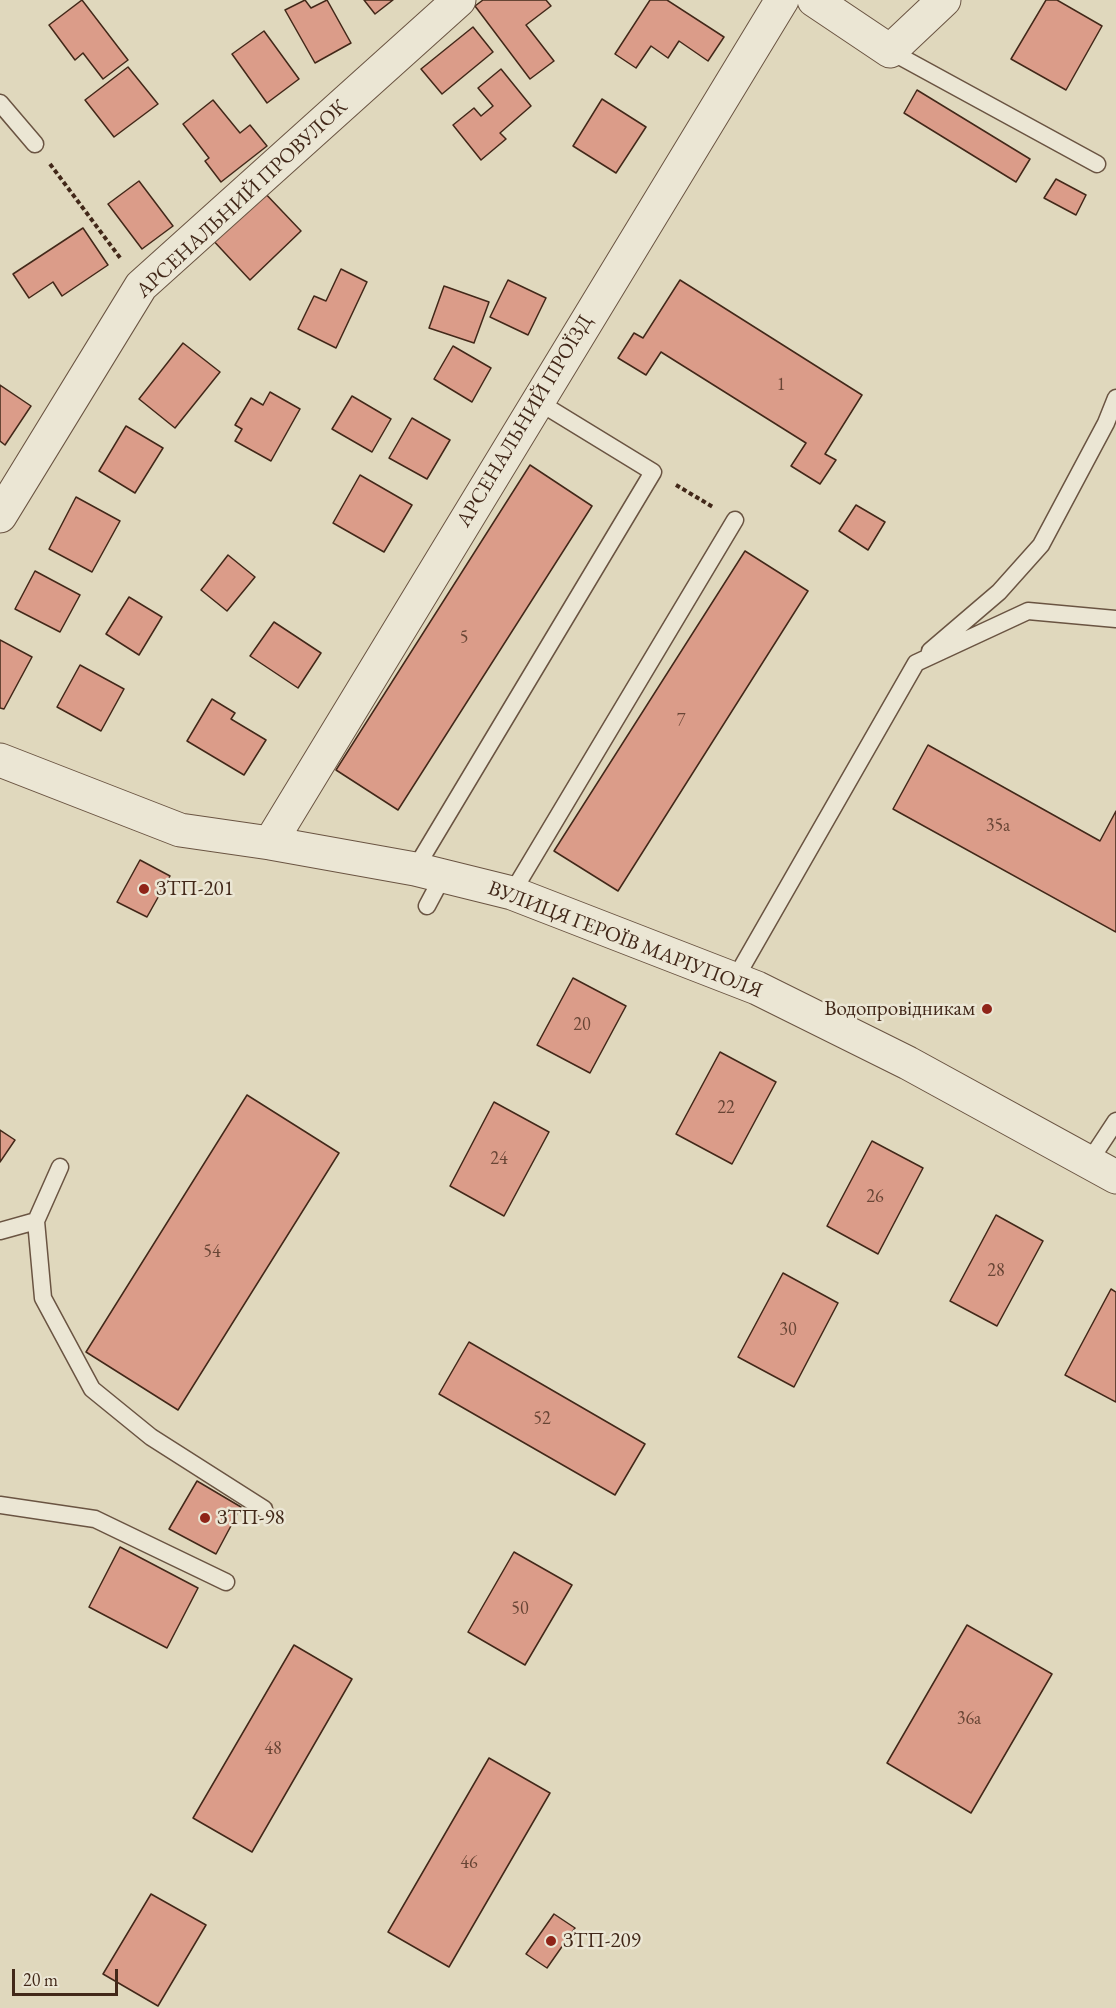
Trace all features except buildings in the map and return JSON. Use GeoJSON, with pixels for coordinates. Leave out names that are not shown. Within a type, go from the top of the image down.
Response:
{"type":"FeatureCollection","features":[{"type":"Feature","properties":{"kind":"street","name":"АРСЕНАЛЬНИЙ ПРОВУЛОК"},"geometry":{"type":"LineString","coordinates":[[0,516],[141,286],[459,0]]}},
{"type":"Feature","properties":{"kind":"street","name":"АРСЕНАЛЬНИЙ ПРОЇЗД"},"geometry":{"type":"LineString","coordinates":[[270,843],[782,0]]}},
{"type":"Feature","properties":{"kind":"street"},"geometry":{"type":"LineString","coordinates":[[814,0],[890,51],[944,0]]}},
{"type":"Feature","properties":{"kind":"street","name":"ВУЛИЦЯ ГЕРОЇВ МАРІУПОЛЯ"},"geometry":{"type":"LineString","coordinates":[[0,760],[180,830],[270,843],[429,872],[512,893],[757,988],[908,1063],[1102,1169]]}},
{"type":"Feature","properties":{"kind":"lane"},"geometry":{"type":"LineString","coordinates":[[890,51],[1098,164]]}},
{"type":"Feature","properties":{"kind":"lane"},"geometry":{"type":"LineString","coordinates":[[0,103],[35,144]]}},
{"type":"Feature","properties":{"kind":"lane"},"geometry":{"type":"LineString","coordinates":[[735,980],[916,663],[999,592],[1041,545],[1106,423],[1116,398]]}},
{"type":"Feature","properties":{"kind":"lane"},"geometry":{"type":"LineString","coordinates":[[428,906],[429,872],[653,472],[537,401]]}},
{"type":"Feature","properties":{"kind":"lane"},"geometry":{"type":"LineString","coordinates":[[512,893],[735,520]]}},
{"type":"Feature","properties":{"kind":"lane"},"geometry":{"type":"LineString","coordinates":[[916,663],[1028,611],[1116,619]]}},
{"type":"Feature","properties":{"kind":"lane"},"geometry":{"type":"LineString","coordinates":[[1102,1169],[1116,1121]]}},
{"type":"Feature","properties":{"kind":"lane"},"geometry":{"type":"LineString","coordinates":[[60,1167],[36,1221],[43,1298],[92,1389],[151,1437],[264,1509]]}},
{"type":"Feature","properties":{"kind":"lane"},"geometry":{"type":"LineString","coordinates":[[0,1231],[36,1221]]}},
{"type":"Feature","properties":{"kind":"lane"},"geometry":{"type":"LineString","coordinates":[[0,1504],[95,1519],[226,1582]]}},
{"type":"Feature","properties":{"kind":"path"},"geometry":{"type":"LineString","coordinates":[[35,144],[141,286]]}},
{"type":"Feature","properties":{"kind":"path"},"geometry":{"type":"LineString","coordinates":[[653,472],[735,520]]}},
{"type":"Feature","properties":{"kind":"place","name":"ЗТП-201"},"geometry":{"type":"Point","coordinates":[144,889]}},
{"type":"Feature","properties":{"kind":"place","name":"Водопровідникам"},"geometry":{"type":"Point","coordinates":[987,1009]}},
{"type":"Feature","properties":{"kind":"place","name":"ЗТП-98"},"geometry":{"type":"Point","coordinates":[205,1518]}},
{"type":"Feature","properties":{"kind":"place","name":"ЗТП-209"},"geometry":{"type":"Point","coordinates":[551,1941]}}]}
